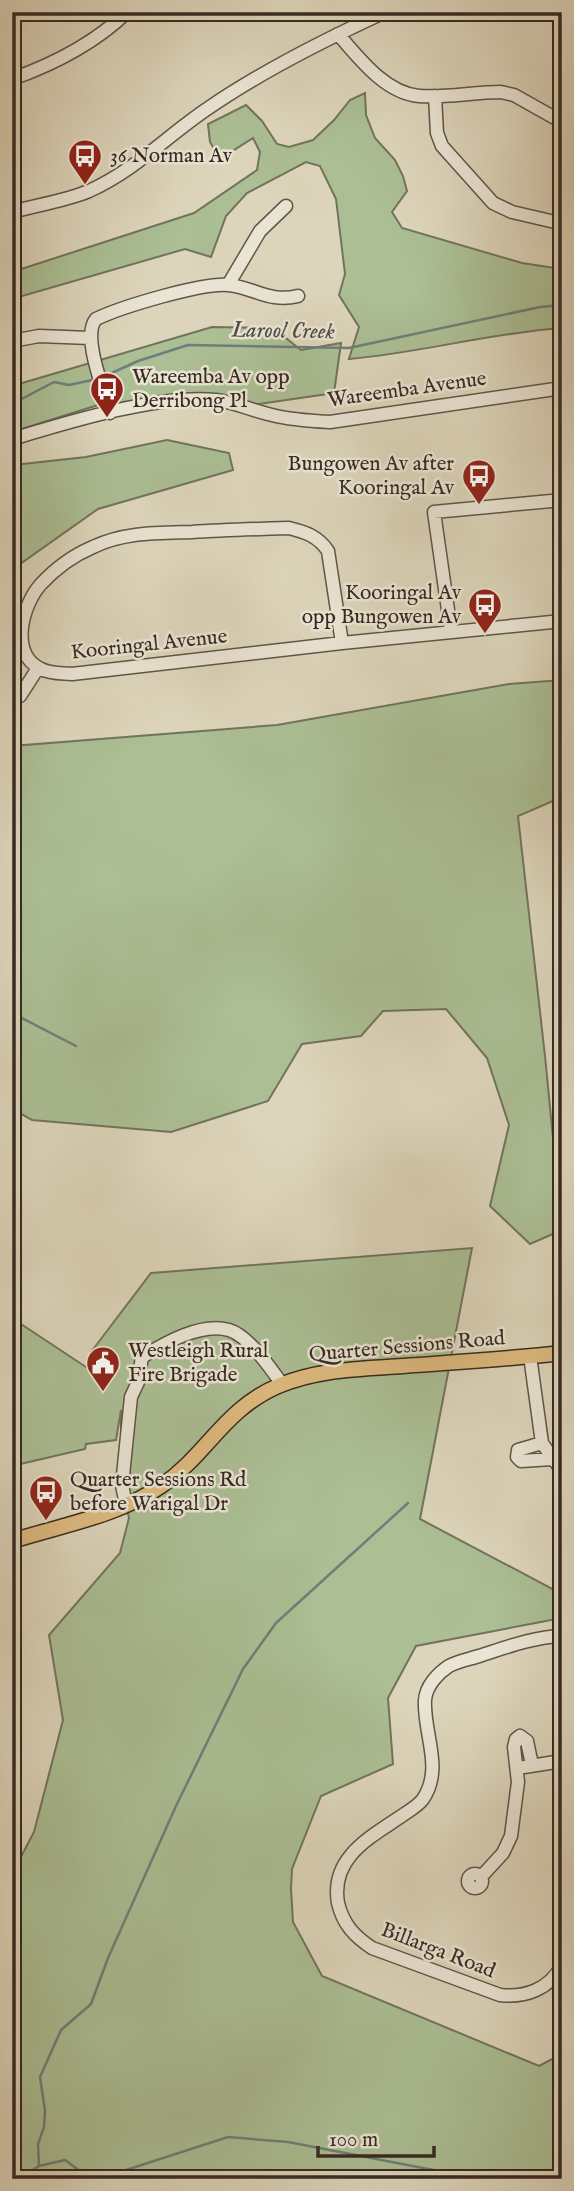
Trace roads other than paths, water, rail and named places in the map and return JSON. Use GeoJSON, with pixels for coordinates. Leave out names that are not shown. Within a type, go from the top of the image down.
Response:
{"type":"FeatureCollection","features":[{"type":"Feature","properties":{"kind":"main road","name":"Quarter Sessions Road"},"geometry":{"type":"LineString","coordinates":[[12,1541],[126,1505],[151,1493],[172,1478],[239,1409],[282,1384],[304,1376],[333,1371],[562,1353]]}},
{"type":"Feature","properties":{"kind":"street"},"geometry":{"type":"LineString","coordinates":[[12,79],[83,47],[109,30],[127,12]]}},
{"type":"Feature","properties":{"kind":"street"},"geometry":{"type":"LineString","coordinates":[[12,212],[89,191],[143,160],[207,109],[338,34],[385,12]]}},
{"type":"Feature","properties":{"kind":"street"},"geometry":{"type":"LineString","coordinates":[[338,34],[370,69],[397,89],[416,96],[501,92],[514,95],[562,122]]}},
{"type":"Feature","properties":{"kind":"street"},"geometry":{"type":"LineString","coordinates":[[435,96],[438,133],[442,146],[494,203],[512,212],[555,222]]}},
{"type":"Feature","properties":{"kind":"street"},"geometry":{"type":"LineString","coordinates":[[228,285],[260,231],[286,206]]}},
{"type":"Feature","properties":{"kind":"street"},"geometry":{"type":"LineString","coordinates":[[110,413],[90,338],[92,324],[103,316],[153,299],[228,285],[283,299],[298,296]]}},
{"type":"Feature","properties":{"kind":"street"},"geometry":{"type":"LineString","coordinates":[[12,341],[39,336],[90,338]]}},
{"type":"Feature","properties":{"kind":"street","name":"Wareemba Avenue"},"geometry":{"type":"LineString","coordinates":[[12,439],[167,401],[225,401],[274,416],[330,422],[562,388]]}},
{"type":"Feature","properties":{"kind":"street"},"geometry":{"type":"LineString","coordinates":[[451,631],[434,512],[562,500]]}},
{"type":"Feature","properties":{"kind":"street"},"geometry":{"type":"LineString","coordinates":[[20,696],[38,668],[27,656],[22,644],[22,624],[28,604],[40,585],[60,567],[85,551],[118,538],[137,534],[289,528],[312,535],[323,543],[328,551],[342,643]]}},
{"type":"Feature","properties":{"kind":"street","name":"Kooringal Avenue"},"geometry":{"type":"LineString","coordinates":[[38,668],[72,674],[562,621]]}},
{"type":"Feature","properties":{"kind":"street"},"geometry":{"type":"LineString","coordinates":[[126,1505],[122,1485],[131,1397],[140,1390],[142,1357],[178,1338],[210,1329],[230,1330],[264,1359],[282,1384]]}},
{"type":"Feature","properties":{"kind":"street"},"geometry":{"type":"LineString","coordinates":[[530,1356],[541,1443],[562,1471]]}},
{"type":"Feature","properties":{"kind":"street"},"geometry":{"type":"LineString","coordinates":[[541,1443],[523,1447],[518,1450],[517,1457],[521,1461],[552,1459]]}},
{"type":"Feature","properties":{"kind":"street","name":"Billarga Road"},"geometry":{"type":"LineString","coordinates":[[562,1636],[546,1636],[450,1665],[436,1677],[425,1699],[433,1766],[432,1781],[422,1801],[356,1848],[344,1863],[337,1896],[347,1926],[356,1937],[372,1948],[500,1995],[521,1996],[532,1992],[553,1978],[562,1965]]}},
{"type":"Feature","properties":{"kind":"street"},"geometry":{"type":"LineString","coordinates":[[481,1877],[503,1853],[511,1836],[518,1782],[514,1741],[520,1737],[527,1741],[532,1765]]}},
{"type":"Feature","properties":{"kind":"street"},"geometry":{"type":"LineString","coordinates":[[517,1768],[562,1761]]}},
{"type":"Feature","properties":{"kind":"waterway","name":"Larool Creek"},"geometry":{"type":"LineString","coordinates":[[103,377],[138,361],[188,345],[349,348],[540,307],[562,305]]}},
{"type":"Feature","properties":{"kind":"waterway","name":"Larool Creek"},"geometry":{"type":"LineString","coordinates":[[12,404],[54,382],[69,385],[97,379]]}},
{"type":"Feature","properties":{"kind":"waterway"},"geometry":{"type":"LineString","coordinates":[[12,1013],[76,1046]]}},
{"type":"Feature","properties":{"kind":"waterway"},"geometry":{"type":"LineString","coordinates":[[39,2166],[38,2144],[44,2127],[45,2111],[40,2077],[61,2030],[91,2004],[108,1958],[176,1806],[243,1669],[276,1623],[408,1503]]}},
{"type":"Feature","properties":{"kind":"waterway"},"geometry":{"type":"LineString","coordinates":[[84,2174],[123,2171],[228,2137],[288,2142],[449,2173],[458,2179]]}},
{"type":"Feature","properties":{"kind":"waterway"},"geometry":{"type":"LineString","coordinates":[[19,2179],[39,2166],[65,2160],[84,2174],[85,2179]]}},
{"type":"Feature","properties":{"kind":"place","name":"36 Norman Av"},"geometry":{"type":"Point","coordinates":[85,186]}},
{"type":"Feature","properties":{"kind":"place","name":"Wareemba Av opp Derribong Pl"},"geometry":{"type":"Point","coordinates":[107,419]}},
{"type":"Feature","properties":{"kind":"place","name":"Bungowen Av after Kooringal Av"},"geometry":{"type":"Point","coordinates":[479,506]}},
{"type":"Feature","properties":{"kind":"place","name":"Kooringal Av opp Bungowen Av"},"geometry":{"type":"Point","coordinates":[485,635]}},
{"type":"Feature","properties":{"kind":"place","name":"Westleigh Rural Fire Brigade"},"geometry":{"type":"Point","coordinates":[103,1393]}},
{"type":"Feature","properties":{"kind":"place","name":"Quarter Sessions Rd before Warigal Dr"},"geometry":{"type":"Point","coordinates":[46,1522]}}]}
